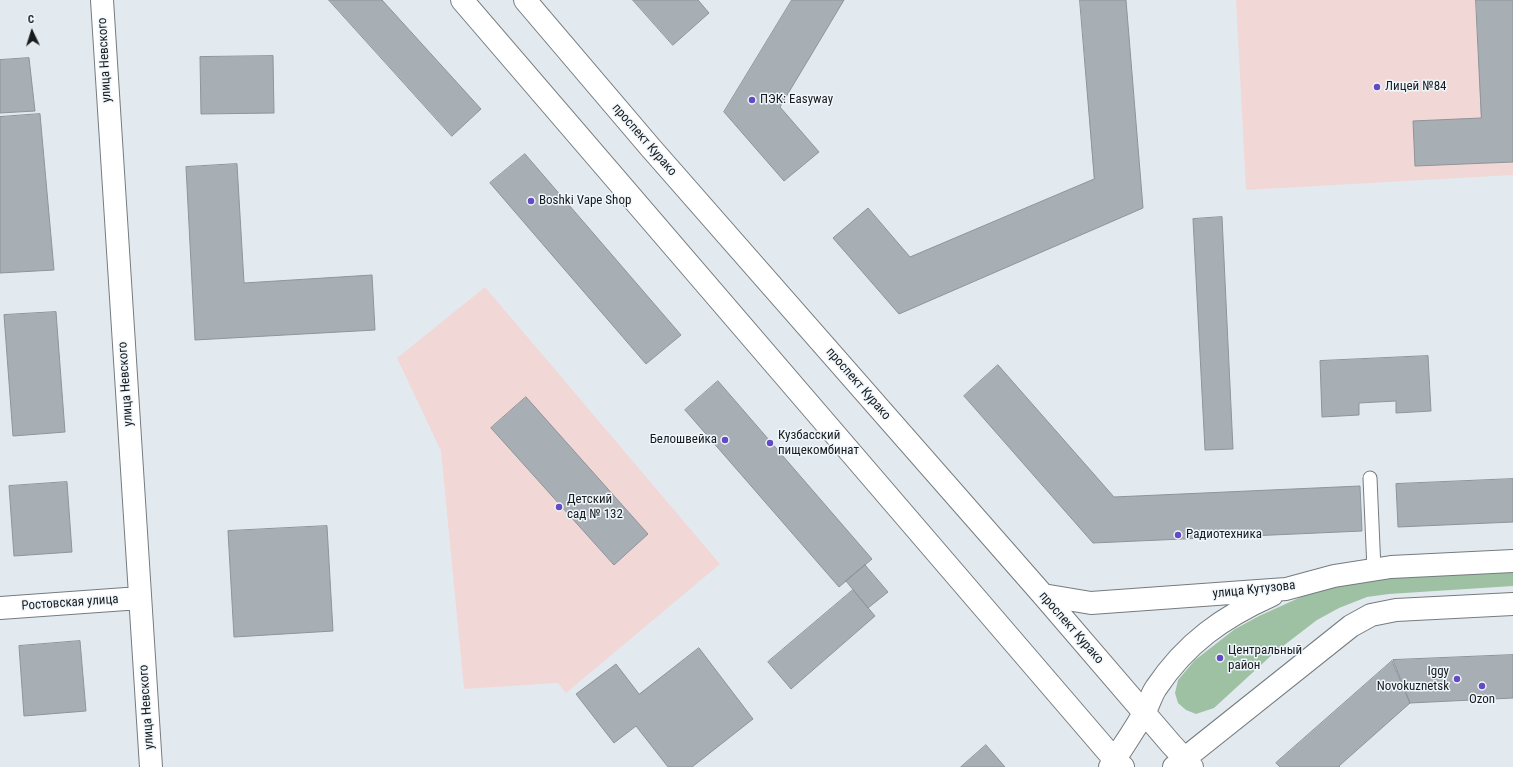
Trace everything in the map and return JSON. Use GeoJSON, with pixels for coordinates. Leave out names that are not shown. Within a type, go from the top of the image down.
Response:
{"type":"FeatureCollection","features":[{"type":"Feature","properties":{"kind":"main road","name":"улица Невского"},"geometry":{"type":"LineString","coordinates":[[102,0],[151,767]]}},
{"type":"Feature","properties":{"kind":"main road"},"geometry":{"type":"LineString","coordinates":[[462,0],[1115,764],[1144,713],[1156,688],[1194,642],[1218,623],[1244,607],[1286,589]]}},
{"type":"Feature","properties":{"kind":"main road","name":"проспект Курако"},"geometry":{"type":"LineString","coordinates":[[525,0],[650,147],[1043,595],[1171,744],[1183,764]]}},
{"type":"Feature","properties":{"kind":"main road","name":"улица Кутузова"},"geometry":{"type":"LineString","coordinates":[[1043,595],[1091,603],[1286,589],[1334,576],[1391,567],[1513,561]]}},
{"type":"Feature","properties":{"kind":"main road","name":"Ростовская улица"},"geometry":{"type":"LineString","coordinates":[[0,608],[140,598]]}},
{"type":"Feature","properties":{"kind":"main road"},"geometry":{"type":"LineString","coordinates":[[1183,764],[1350,626],[1371,615],[1396,610],[1513,604]]}},
{"type":"Feature","properties":{"kind":"lane"},"geometry":{"type":"LineString","coordinates":[[1370,478],[1374,570]]}},
{"type":"Feature","properties":{"kind":"shaded area","name":"Лицей №84"},"geometry":{"type":"Polygon","coordinates":[[[1236,0],[1513,0],[1513,175],[1246,190],[1236,0]]]}},
{"type":"Feature","properties":{"kind":"shaded area","name":"Детский сад № 132"},"geometry":{"type":"Polygon","coordinates":[[[485,287],[720,564],[566,693],[558,683],[464,689],[441,451],[397,358],[485,287]]]}},
{"type":"Feature","properties":{"kind":"green space"},"geometry":{"type":"Polygon","coordinates":[[[1513,570],[1513,586],[1389,594],[1367,597],[1339,608],[1317,620],[1274,653],[1214,708],[1196,714],[1186,710],[1178,703],[1175,693],[1178,680],[1195,660],[1235,629],[1259,616],[1301,597],[1323,589],[1391,577],[1513,570]]]}},
{"type":"Feature","properties":{"kind":"building"},"geometry":{"type":"Polygon","coordinates":[[[329,0],[382,0],[481,109],[452,136],[329,0]]]}},
{"type":"Feature","properties":{"kind":"building"},"geometry":{"type":"Polygon","coordinates":[[[633,0],[698,0],[709,13],[673,45],[633,0]]]}},
{"type":"Feature","properties":{"kind":"building"},"geometry":{"type":"Polygon","coordinates":[[[792,0],[844,0],[780,107],[819,152],[784,181],[724,112],[792,0]]]}},
{"type":"Feature","properties":{"kind":"building"},"geometry":{"type":"Polygon","coordinates":[[[1080,0],[1126,0],[1143,208],[899,314],[833,238],[868,208],[910,257],[1094,179],[1080,0]]]}},
{"type":"Feature","properties":{"kind":"building","name":"Лицей №84"},"geometry":{"type":"Polygon","coordinates":[[[1476,0],[1513,0],[1513,162],[1415,166],[1413,121],[1481,118],[1476,0]]]}},
{"type":"Feature","properties":{"kind":"building"},"geometry":{"type":"Polygon","coordinates":[[[273,56],[274,113],[201,114],[200,57],[273,56]]]}},
{"type":"Feature","properties":{"kind":"building"},"geometry":{"type":"Polygon","coordinates":[[[29,58],[35,111],[0,113],[0,60],[29,58]]]}},
{"type":"Feature","properties":{"kind":"building"},"geometry":{"type":"Polygon","coordinates":[[[40,114],[54,270],[0,273],[0,117],[40,114]]]}},
{"type":"Feature","properties":{"kind":"building"},"geometry":{"type":"Polygon","coordinates":[[[525,154],[681,335],[646,364],[490,183],[525,154]]]}},
{"type":"Feature","properties":{"kind":"building"},"geometry":{"type":"Polygon","coordinates":[[[237,164],[244,283],[372,275],[375,330],[195,340],[186,167],[237,164]]]}},
{"type":"Feature","properties":{"kind":"building"},"geometry":{"type":"Polygon","coordinates":[[[1222,217],[1233,449],[1205,450],[1193,219],[1222,217]]]}},
{"type":"Feature","properties":{"kind":"building"},"geometry":{"type":"Polygon","coordinates":[[[56,312],[65,432],[13,436],[4,315],[56,312]]]}},
{"type":"Feature","properties":{"kind":"building"},"geometry":{"type":"Polygon","coordinates":[[[1428,356],[1431,411],[1396,413],[1396,401],[1359,403],[1359,415],[1322,417],[1320,361],[1428,356]]]}},
{"type":"Feature","properties":{"kind":"building"},"geometry":{"type":"Polygon","coordinates":[[[998,365],[1114,497],[1360,486],[1362,531],[1093,543],[964,396],[998,365]]]}},
{"type":"Feature","properties":{"kind":"building"},"geometry":{"type":"Polygon","coordinates":[[[718,381],[872,559],[839,587],[685,410],[718,381]]]}},
{"type":"Feature","properties":{"kind":"building"},"geometry":{"type":"Polygon","coordinates":[[[526,397],[648,534],[614,565],[491,428],[526,397]]]}},
{"type":"Feature","properties":{"kind":"building"},"geometry":{"type":"Polygon","coordinates":[[[1513,479],[1513,522],[1398,527],[1396,484],[1513,479]]]}},
{"type":"Feature","properties":{"kind":"building"},"geometry":{"type":"Polygon","coordinates":[[[67,482],[72,552],[14,556],[9,486],[67,482]]]}},
{"type":"Feature","properties":{"kind":"building"},"geometry":{"type":"Polygon","coordinates":[[[327,526],[333,631],[234,637],[228,531],[327,526]]]}},
{"type":"Feature","properties":{"kind":"building"},"geometry":{"type":"Polygon","coordinates":[[[865,565],[888,592],[868,608],[846,581],[865,565]]]}},
{"type":"Feature","properties":{"kind":"building"},"geometry":{"type":"Polygon","coordinates":[[[853,590],[875,616],[791,689],[768,662],[853,590]]]}},
{"type":"Feature","properties":{"kind":"building"},"geometry":{"type":"Polygon","coordinates":[[[80,641],[86,711],[24,716],[19,646],[80,641]]]}},
{"type":"Feature","properties":{"kind":"building"},"geometry":{"type":"Polygon","coordinates":[[[699,648],[753,719],[692,767],[668,767],[636,726],[614,743],[576,694],[616,664],[639,694],[699,648]]]}},
{"type":"Feature","properties":{"kind":"building","name":"Iggy Novokuznetsk"},"geometry":{"type":"Polygon","coordinates":[[[1513,655],[1513,698],[1410,703],[1393,660],[1513,655]]]}},
{"type":"Feature","properties":{"kind":"building"},"geometry":{"type":"Polygon","coordinates":[[[1392,661],[1410,703],[1339,766],[1340,767],[1280,767],[1276,763],[1392,661]]]}},
{"type":"Feature","properties":{"kind":"building"},"geometry":{"type":"Polygon","coordinates":[[[986,745],[1005,767],[961,767],[986,745]]]}},
{"type":"Feature","properties":{"kind":"place","name":"Лицей №84"},"geometry":{"type":"Point","coordinates":[1377,87]}},
{"type":"Feature","properties":{"kind":"place","name":"ПЭК: Easyway"},"geometry":{"type":"Point","coordinates":[752,100]}},
{"type":"Feature","properties":{"kind":"place","name":"Boshki Vape Shop"},"geometry":{"type":"Point","coordinates":[531,201]}},
{"type":"Feature","properties":{"kind":"place","name":"Белошвейка"},"geometry":{"type":"Point","coordinates":[725,440]}},
{"type":"Feature","properties":{"kind":"place","name":"Кузбасский пищекомбинат"},"geometry":{"type":"Point","coordinates":[770,443]}},
{"type":"Feature","properties":{"kind":"place","name":"Детский сад № 132"},"geometry":{"type":"Point","coordinates":[559,507]}},
{"type":"Feature","properties":{"kind":"place","name":"Радиотехника"},"geometry":{"type":"Point","coordinates":[1178,535]}},
{"type":"Feature","properties":{"kind":"place","name":"Центральный район"},"geometry":{"type":"Point","coordinates":[1220,658]}},
{"type":"Feature","properties":{"kind":"place","name":"Iggy Novokuznetsk"},"geometry":{"type":"Point","coordinates":[1457,679]}},
{"type":"Feature","properties":{"kind":"place","name":"Ozon"},"geometry":{"type":"Point","coordinates":[1482,686]}}]}
